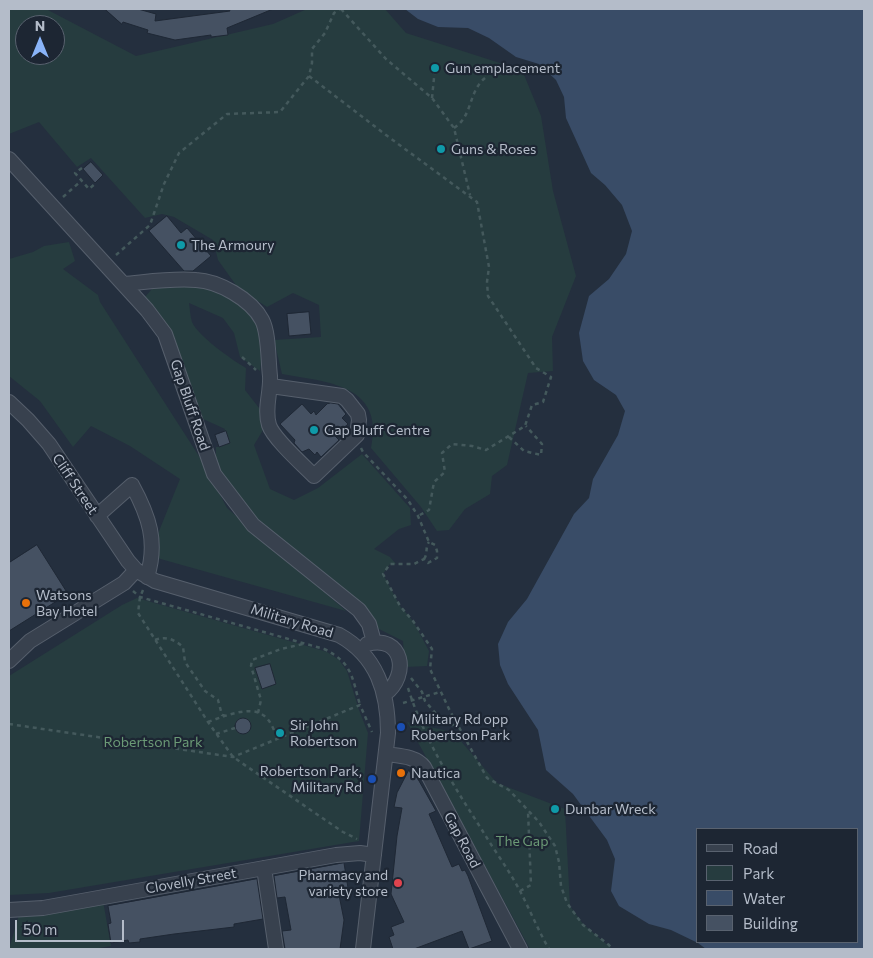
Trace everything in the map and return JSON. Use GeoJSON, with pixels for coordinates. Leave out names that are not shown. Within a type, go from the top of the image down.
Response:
{"type":"FeatureCollection","features":[{"type":"Feature","properties":{"kind":"street","name":"Gap Bluff Road"},"geometry":{"type":"LineString","coordinates":[[9,158],[124,284],[165,334],[214,474],[253,524],[359,610],[369,624],[374,642]]}},
{"type":"Feature","properties":{"kind":"street"},"geometry":{"type":"LineString","coordinates":[[124,284],[197,280],[232,291],[246,301],[262,319],[265,329],[271,386],[268,416],[270,428],[314,476],[357,435],[358,414],[342,396],[271,386]]}},
{"type":"Feature","properties":{"kind":"street","name":"Cliff Street"},"geometry":{"type":"LineString","coordinates":[[9,402],[44,438],[128,561],[142,574]]}},
{"type":"Feature","properties":{"kind":"street"},"geometry":{"type":"LineString","coordinates":[[10,660],[30,641],[124,583],[142,574],[153,554],[150,525],[132,485],[97,516]]}},
{"type":"Feature","properties":{"kind":"street","name":"Military Road"},"geometry":{"type":"LineString","coordinates":[[142,574],[329,632],[348,640],[358,648],[373,668],[385,694],[388,733],[363,949]]}},
{"type":"Feature","properties":{"kind":"street"},"geometry":{"type":"LineString","coordinates":[[358,648],[374,642],[389,646],[396,651],[401,661],[397,680],[393,688],[385,694]]}},
{"type":"Feature","properties":{"kind":"street","name":"Gap Road"},"geometry":{"type":"LineString","coordinates":[[386,754],[414,759],[419,761],[424,767],[520,949]]}},
{"type":"Feature","properties":{"kind":"street","name":"Clovelly Street"},"geometry":{"type":"LineString","coordinates":[[9,910],[43,908],[350,854],[374,855]]}},
{"type":"Feature","properties":{"kind":"street"},"geometry":{"type":"LineString","coordinates":[[264,868],[276,949]]}},
{"type":"Feature","properties":{"kind":"path"},"geometry":{"type":"LineString","coordinates":[[106,265],[150,225],[164,184],[179,153],[227,114],[280,112],[309,76],[312,63],[312,48],[325,33],[334,13],[340,9],[386,60],[432,98],[454,128],[470,196]]}},
{"type":"Feature","properties":{"kind":"path"},"geometry":{"type":"LineString","coordinates":[[432,98],[435,68]]}},
{"type":"Feature","properties":{"kind":"path"},"geometry":{"type":"LineString","coordinates":[[309,76],[477,202],[489,267],[488,296],[536,368],[551,377],[543,402],[532,405],[526,426],[486,450],[472,446],[452,444],[442,453],[445,472],[434,482],[430,510],[418,516]]}},
{"type":"Feature","properties":{"kind":"path"},"geometry":{"type":"LineString","coordinates":[[454,128],[461,124],[477,85],[485,78]]}},
{"type":"Feature","properties":{"kind":"path"},"geometry":{"type":"LineString","coordinates":[[82,168],[75,174],[89,189],[96,183]]}},
{"type":"Feature","properties":{"kind":"path"},"geometry":{"type":"LineString","coordinates":[[52,206],[82,181]]}},
{"type":"Feature","properties":{"kind":"path"},"geometry":{"type":"LineString","coordinates":[[509,437],[524,450],[541,455],[542,444],[526,426]]}},
{"type":"Feature","properties":{"kind":"path"},"geometry":{"type":"LineString","coordinates":[[357,435],[363,452],[408,500],[418,516],[429,542],[435,545],[437,558],[428,563],[424,559]]}},
{"type":"Feature","properties":{"kind":"path"},"geometry":{"type":"LineString","coordinates":[[429,542],[424,559],[414,564],[390,564],[383,574],[400,606],[432,649],[430,669],[450,711],[487,778],[509,790],[528,810],[555,846],[560,862],[562,886],[567,904],[583,925],[612,949]]}},
{"type":"Feature","properties":{"kind":"path"},"geometry":{"type":"LineString","coordinates":[[142,574],[138,613],[232,757],[343,832],[360,840]]}},
{"type":"Feature","properties":{"kind":"path"},"geometry":{"type":"LineString","coordinates":[[155,640],[169,638],[182,646],[185,662],[205,691],[218,700],[222,715],[227,716]]}},
{"type":"Feature","properties":{"kind":"path"},"geometry":{"type":"LineString","coordinates":[[258,712],[261,700],[250,666],[252,660],[281,649],[305,644]]}},
{"type":"Feature","properties":{"kind":"path"},"geometry":{"type":"LineString","coordinates":[[410,678],[424,696],[425,701],[443,722],[448,725],[458,725]]}},
{"type":"Feature","properties":{"kind":"path"},"geometry":{"type":"LineString","coordinates":[[407,687],[428,737],[462,800],[520,891],[537,929],[549,949]]}},
{"type":"Feature","properties":{"kind":"path"},"geometry":{"type":"LineString","coordinates":[[403,703],[441,692]]}},
{"type":"Feature","properties":{"kind":"path"},"geometry":{"type":"LineString","coordinates":[[9,724],[232,757],[360,706],[373,731],[372,738]]}},
{"type":"Feature","properties":{"kind":"path"},"geometry":{"type":"LineString","coordinates":[[208,722],[243,712],[258,712],[264,715],[270,722],[278,739]]}},
{"type":"Feature","properties":{"kind":"path"},"geometry":{"type":"LineString","coordinates":[[216,734],[235,728]]}},
{"type":"Feature","properties":{"kind":"path"},"geometry":{"type":"LineString","coordinates":[[520,891],[530,885],[528,810]]}},
{"type":"Feature","properties":{"kind":"green space"},"geometry":{"type":"Polygon","coordinates":[[[9,9],[46,9],[57,15],[15,15],[15,65],[65,65],[65,19],[136,56],[273,24],[307,9],[385,9],[406,33],[522,70],[541,116],[553,191],[576,276],[552,337],[553,371],[528,373],[507,465],[492,476],[490,494],[465,509],[449,530],[437,531],[421,507],[371,448],[373,427],[369,411],[361,399],[349,390],[334,384],[282,374],[274,340],[321,337],[319,305],[293,293],[267,307],[238,288],[218,260],[213,240],[174,217],[162,214],[145,218],[91,158],[77,167],[39,122],[9,134],[9,9]]]}},
{"type":"Feature","properties":{"kind":"green space"},"geometry":{"type":"Polygon","coordinates":[[[69,242],[75,261],[63,269],[98,295],[100,302],[204,464],[227,508],[346,611],[157,558],[155,541],[180,479],[130,446],[91,426],[73,447],[40,401],[9,376],[9,259],[33,252],[44,246],[69,242]]]}},
{"type":"Feature","properties":{"kind":"green space"},"geometry":{"type":"Polygon","coordinates":[[[157,283],[186,284],[223,293],[251,313],[264,333],[260,371],[240,357],[234,333],[223,318],[189,303],[191,320],[195,328],[216,347],[246,368],[245,390],[263,413],[266,425],[254,445],[270,489],[294,500],[318,488],[362,454],[410,508],[411,525],[399,529],[374,549],[390,557],[396,564],[390,564],[383,574],[400,606],[413,621],[429,651],[427,666],[405,667],[403,641],[375,627],[257,523],[216,467],[216,447],[219,447],[225,429],[201,418],[158,319],[145,297],[157,283]]]}},
{"type":"Feature","properties":{"kind":"green space","name":"Robertson Park"},"geometry":{"type":"Polygon","coordinates":[[[137,598],[327,652],[339,660],[347,671],[368,733],[359,841],[49,893],[9,895],[9,676],[122,605],[137,598]]]}},
{"type":"Feature","properties":{"kind":"green space","name":"The Gap"},"geometry":{"type":"Polygon","coordinates":[[[407,722],[453,732],[497,783],[565,809],[570,906],[583,924],[612,949],[530,949],[407,722]]]}},
{"type":"Feature","properties":{"kind":"green space"},"geometry":{"type":"Polygon","coordinates":[[[103,901],[111,946],[93,949],[9,949],[19,915],[103,901]]]}},
{"type":"Feature","properties":{"kind":"water"},"geometry":{"type":"Polygon","coordinates":[[[405,9],[864,9],[864,949],[706,949],[698,943],[858,943],[858,828],[696,828],[696,942],[671,930],[649,924],[619,906],[611,891],[615,859],[607,840],[573,794],[546,770],[538,730],[508,684],[500,665],[498,644],[508,622],[527,599],[574,514],[589,498],[593,479],[618,435],[625,411],[616,395],[594,380],[583,361],[579,333],[589,296],[609,279],[626,254],[632,231],[622,205],[605,185],[591,173],[566,118],[564,97],[556,80],[539,64],[516,57],[489,38],[468,28],[438,27],[418,19],[405,9]]]}},
{"type":"Feature","properties":{"kind":"building"},"geometry":{"type":"Polygon","coordinates":[[[105,9],[138,9],[156,14],[155,21],[230,11],[229,9],[273,9],[227,28],[228,35],[211,37],[211,35],[175,40],[147,33],[148,30],[123,22],[122,24],[105,9]]]}},
{"type":"Feature","properties":{"kind":"building"},"geometry":{"type":"Polygon","coordinates":[[[91,162],[103,175],[95,183],[83,169],[91,162]]]}},
{"type":"Feature","properties":{"kind":"building","name":"The Armoury"},"geometry":{"type":"Polygon","coordinates":[[[167,216],[181,233],[187,228],[211,256],[193,271],[184,271],[149,231],[167,216]]]}},
{"type":"Feature","properties":{"kind":"building"},"geometry":{"type":"Polygon","coordinates":[[[309,312],[311,334],[289,336],[287,314],[309,312]]]}},
{"type":"Feature","properties":{"kind":"building","name":"Gap Bluff Centre"},"geometry":{"type":"Polygon","coordinates":[[[302,404],[311,414],[314,411],[316,415],[327,404],[338,404],[346,414],[342,418],[348,424],[335,436],[339,440],[321,457],[317,452],[315,455],[309,449],[302,452],[294,443],[295,440],[280,424],[302,404]]]}},
{"type":"Feature","properties":{"kind":"building"},"geometry":{"type":"Polygon","coordinates":[[[226,431],[230,443],[219,447],[215,435],[226,431]]]}},
{"type":"Feature","properties":{"kind":"building"},"geometry":{"type":"Polygon","coordinates":[[[37,545],[68,594],[9,631],[9,563],[37,545]]]}},
{"type":"Feature","properties":{"kind":"building"},"geometry":{"type":"Polygon","coordinates":[[[270,664],[276,684],[262,689],[255,668],[270,664]]]}},
{"type":"Feature","properties":{"kind":"building"},"geometry":{"type":"Polygon","coordinates":[[[240,718],[246,718],[251,723],[249,732],[240,734],[235,729],[235,723],[240,718]]]}},
{"type":"Feature","properties":{"kind":"building"},"geometry":{"type":"Polygon","coordinates":[[[409,770],[412,776],[414,772],[436,811],[429,814],[452,867],[459,864],[462,871],[465,870],[468,876],[492,941],[469,949],[462,931],[414,949],[393,949],[389,937],[394,935],[391,927],[404,922],[391,894],[402,808],[394,807],[397,793],[409,770]]]}},
{"type":"Feature","properties":{"kind":"building"},"geometry":{"type":"Polygon","coordinates":[[[344,863],[348,888],[338,890],[344,920],[340,949],[285,949],[282,931],[291,930],[285,897],[277,898],[274,876],[344,863]]]}},
{"type":"Feature","properties":{"kind":"building"},"geometry":{"type":"Polygon","coordinates":[[[257,879],[263,919],[234,924],[234,927],[140,939],[140,942],[129,943],[128,940],[111,943],[108,924],[111,923],[108,906],[257,879]]]}},
{"type":"Feature","properties":{"kind":"place","name":"Gun emplacement"},"geometry":{"type":"Point","coordinates":[435,68]}},
{"type":"Feature","properties":{"kind":"place","name":"Guns & Roses"},"geometry":{"type":"Point","coordinates":[441,149]}},
{"type":"Feature","properties":{"kind":"place","name":"The Armoury"},"geometry":{"type":"Point","coordinates":[181,245]}},
{"type":"Feature","properties":{"kind":"place","name":"Gap Bluff Centre"},"geometry":{"type":"Point","coordinates":[314,430]}},
{"type":"Feature","properties":{"kind":"place","name":"Watsons Bay Hotel"},"geometry":{"type":"Point","coordinates":[26,603]}},
{"type":"Feature","properties":{"kind":"place","name":"Military Rd opp Robertson Park"},"geometry":{"type":"Point","coordinates":[401,727]}},
{"type":"Feature","properties":{"kind":"place","name":"Sir John Robertson"},"geometry":{"type":"Point","coordinates":[280,733]}},
{"type":"Feature","properties":{"kind":"place","name":"Nautica"},"geometry":{"type":"Point","coordinates":[401,773]}},
{"type":"Feature","properties":{"kind":"place","name":"Robertson Park, Military Rd"},"geometry":{"type":"Point","coordinates":[372,779]}},
{"type":"Feature","properties":{"kind":"place","name":"Dunbar Wreck"},"geometry":{"type":"Point","coordinates":[555,809]}},
{"type":"Feature","properties":{"kind":"place","name":"Pharmacy and variety store"},"geometry":{"type":"Point","coordinates":[398,883]}}]}
